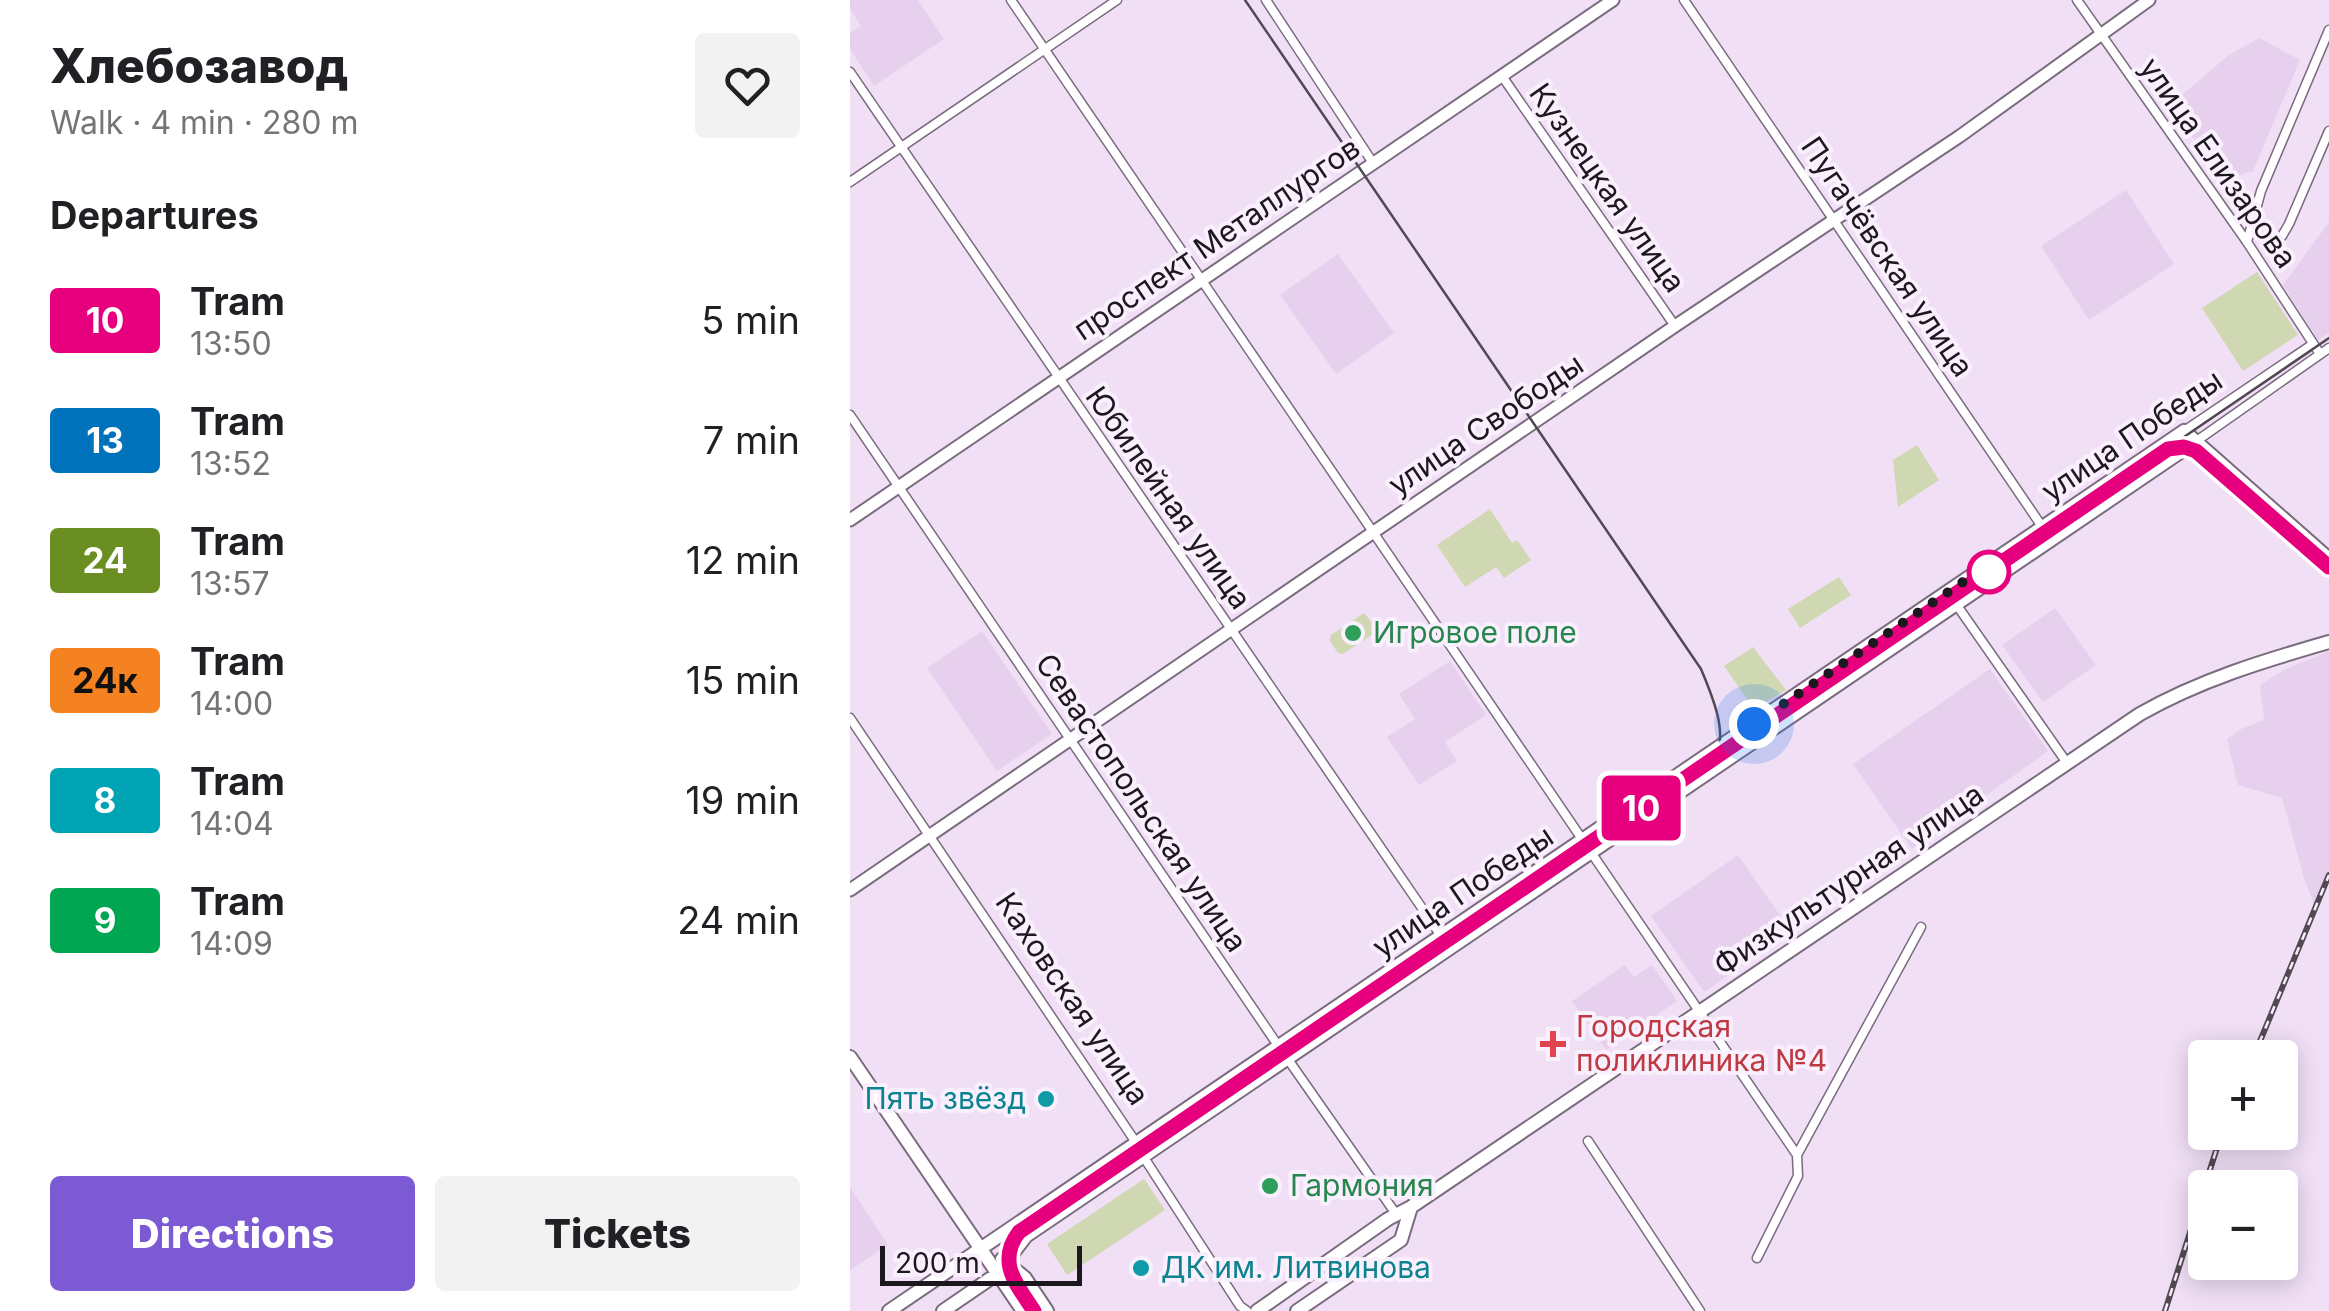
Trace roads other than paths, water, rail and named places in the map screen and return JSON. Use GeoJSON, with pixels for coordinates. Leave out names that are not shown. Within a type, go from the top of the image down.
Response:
{"type":"FeatureCollection","features":[{"type":"Feature","properties":{"kind":"main road","name":"улица Победы"},"geometry":{"type":"LineString","coordinates":[[889,1311],[968,1276],[997,1274],[1026,1236],[1280,1048],[1440,937],[1587,846],[1957,604],[2184,431]]}},
{"type":"Feature","properties":{"kind":"main road"},"geometry":{"type":"LineString","coordinates":[[2184,431],[2329,559]]}},
{"type":"Feature","properties":{"kind":"main road","name":"улица Победы"},"geometry":{"type":"LineString","coordinates":[[1280,1048],[1450,949],[1587,846],[1947,592],[2195,442]]}},
{"type":"Feature","properties":{"kind":"main road","name":"Физкультурная улица"},"geometry":{"type":"LineString","coordinates":[[1257,1311],[1392,1216],[1411,1207],[2173,695],[2247,665],[2329,642]]}},
{"type":"Feature","properties":{"kind":"main road"},"geometry":{"type":"LineString","coordinates":[[850,1056],[1023,1311]]}},
{"type":"Feature","properties":{"kind":"main road","name":"улица Победы"},"geometry":{"type":"LineString","coordinates":[[943,1311],[981,1250],[1140,1150]]}},
{"type":"Feature","properties":{"kind":"main road"},"geometry":{"type":"LineString","coordinates":[[1297,1311],[1401,1240],[1411,1207]]}},
{"type":"Feature","properties":{"kind":"main road"},"geometry":{"type":"LineString","coordinates":[[1392,1216],[1406,1227]]}},
{"type":"Feature","properties":{"kind":"main road"},"geometry":{"type":"LineString","coordinates":[[981,1250],[1006,1261],[1025,1278],[1047,1311]]}},
{"type":"Feature","properties":{"kind":"street"},"geometry":{"type":"LineString","coordinates":[[1011,0],[1798,1155]]}},
{"type":"Feature","properties":{"kind":"street"},"geometry":{"type":"LineString","coordinates":[[850,182],[1118,0]]}},
{"type":"Feature","properties":{"kind":"street"},"geometry":{"type":"LineString","coordinates":[[1266,0],[1373,164]]}},
{"type":"Feature","properties":{"kind":"street","name":"проспект Металлургов"},"geometry":{"type":"LineString","coordinates":[[850,520],[1613,0]]}},
{"type":"Feature","properties":{"kind":"street","name":"Пугачёвская улица"},"geometry":{"type":"LineString","coordinates":[[1684,0],[2047,534]]}},
{"type":"Feature","properties":{"kind":"street","name":"улица Елизарова"},"geometry":{"type":"LineString","coordinates":[[2077,0],[2247,242],[2320,354]]}},
{"type":"Feature","properties":{"kind":"street","name":"улица Свободы"},"geometry":{"type":"LineString","coordinates":[[850,890],[1675,326],[1835,221],[2149,0]]}},
{"type":"Feature","properties":{"kind":"street"},"geometry":{"type":"LineString","coordinates":[[2247,242],[2261,191],[2329,30]]}},
{"type":"Feature","properties":{"kind":"street","name":"Юбилейная улица"},"geometry":{"type":"LineString","coordinates":[[850,72],[1450,949]]}},
{"type":"Feature","properties":{"kind":"street","name":"Кузнецкая улица"},"geometry":{"type":"LineString","coordinates":[[1502,76],[1675,326]]}},
{"type":"Feature","properties":{"kind":"street"},"geometry":{"type":"LineString","coordinates":[[2268,248],[2290,224],[2329,131]]}},
{"type":"Feature","properties":{"kind":"street","name":"улица Победы"},"geometry":{"type":"LineString","coordinates":[[2184,431],[2313,344]]}},
{"type":"Feature","properties":{"kind":"street","name":"улица Победы"},"geometry":{"type":"LineString","coordinates":[[2195,442],[2329,348]]}},
{"type":"Feature","properties":{"kind":"street","name":"Севастопольская улица"},"geometry":{"type":"LineString","coordinates":[[850,416],[1392,1216]]}},
{"type":"Feature","properties":{"kind":"street"},"geometry":{"type":"LineString","coordinates":[[1947,592],[2067,763]]}},
{"type":"Feature","properties":{"kind":"street","name":"Каховская улица"},"geometry":{"type":"LineString","coordinates":[[850,718],[1240,1306],[1247,1311]]}},
{"type":"Feature","properties":{"kind":"street"},"geometry":{"type":"LineString","coordinates":[[1757,1258],[1798,1176],[1798,1155],[1921,928]]}},
{"type":"Feature","properties":{"kind":"street"},"geometry":{"type":"LineString","coordinates":[[1588,1141],[1700,1311]]}},
{"type":"Feature","properties":{"kind":"tram line"},"geometry":{"type":"LineString","coordinates":[[1245,0],[1701,669],[1720,730],[1717,754],[1711,764]]}},
{"type":"Feature","properties":{"kind":"tram line"},"geometry":{"type":"LineString","coordinates":[[1034,1311],[1009,1263],[1012,1243],[1019,1232],[2329,338]]}},
{"type":"Feature","properties":{"kind":"tram line","name":"10"},"geometry":{"type":"LineString","coordinates":[[1034,1311],[1007,1262],[1010,1246],[1019,1232],[2168,449],[2184,447],[2196,451],[2329,567]]}},
{"type":"Feature","properties":{"kind":"tram line"},"geometry":{"type":"LineString","coordinates":[[2168,449],[2187,447],[2201,454],[2329,567]]}},
{"type":"Feature","properties":{"kind":"railway"},"geometry":{"type":"LineString","coordinates":[[2260,1040],[2329,875]]}},
{"type":"Feature","properties":{"kind":"railway"},"geometry":{"type":"LineString","coordinates":[[2165,1311],[2216,1150]]}},
{"type":"Feature","properties":{"kind":"place","name":"Игровое поле"},"geometry":{"type":"Point","coordinates":[1353,633]}},
{"type":"Feature","properties":{"kind":"place","name":"Городская поликлиника №4"},"geometry":{"type":"Point","coordinates":[1553,1044]}},
{"type":"Feature","properties":{"kind":"place","name":"Пять звёзд"},"geometry":{"type":"Point","coordinates":[1046,1099]}},
{"type":"Feature","properties":{"kind":"place","name":"Гармония"},"geometry":{"type":"Point","coordinates":[1270,1186]}},
{"type":"Feature","properties":{"kind":"place","name":"ДК им. Литвинова"},"geometry":{"type":"Point","coordinates":[1141,1268]}}]}
